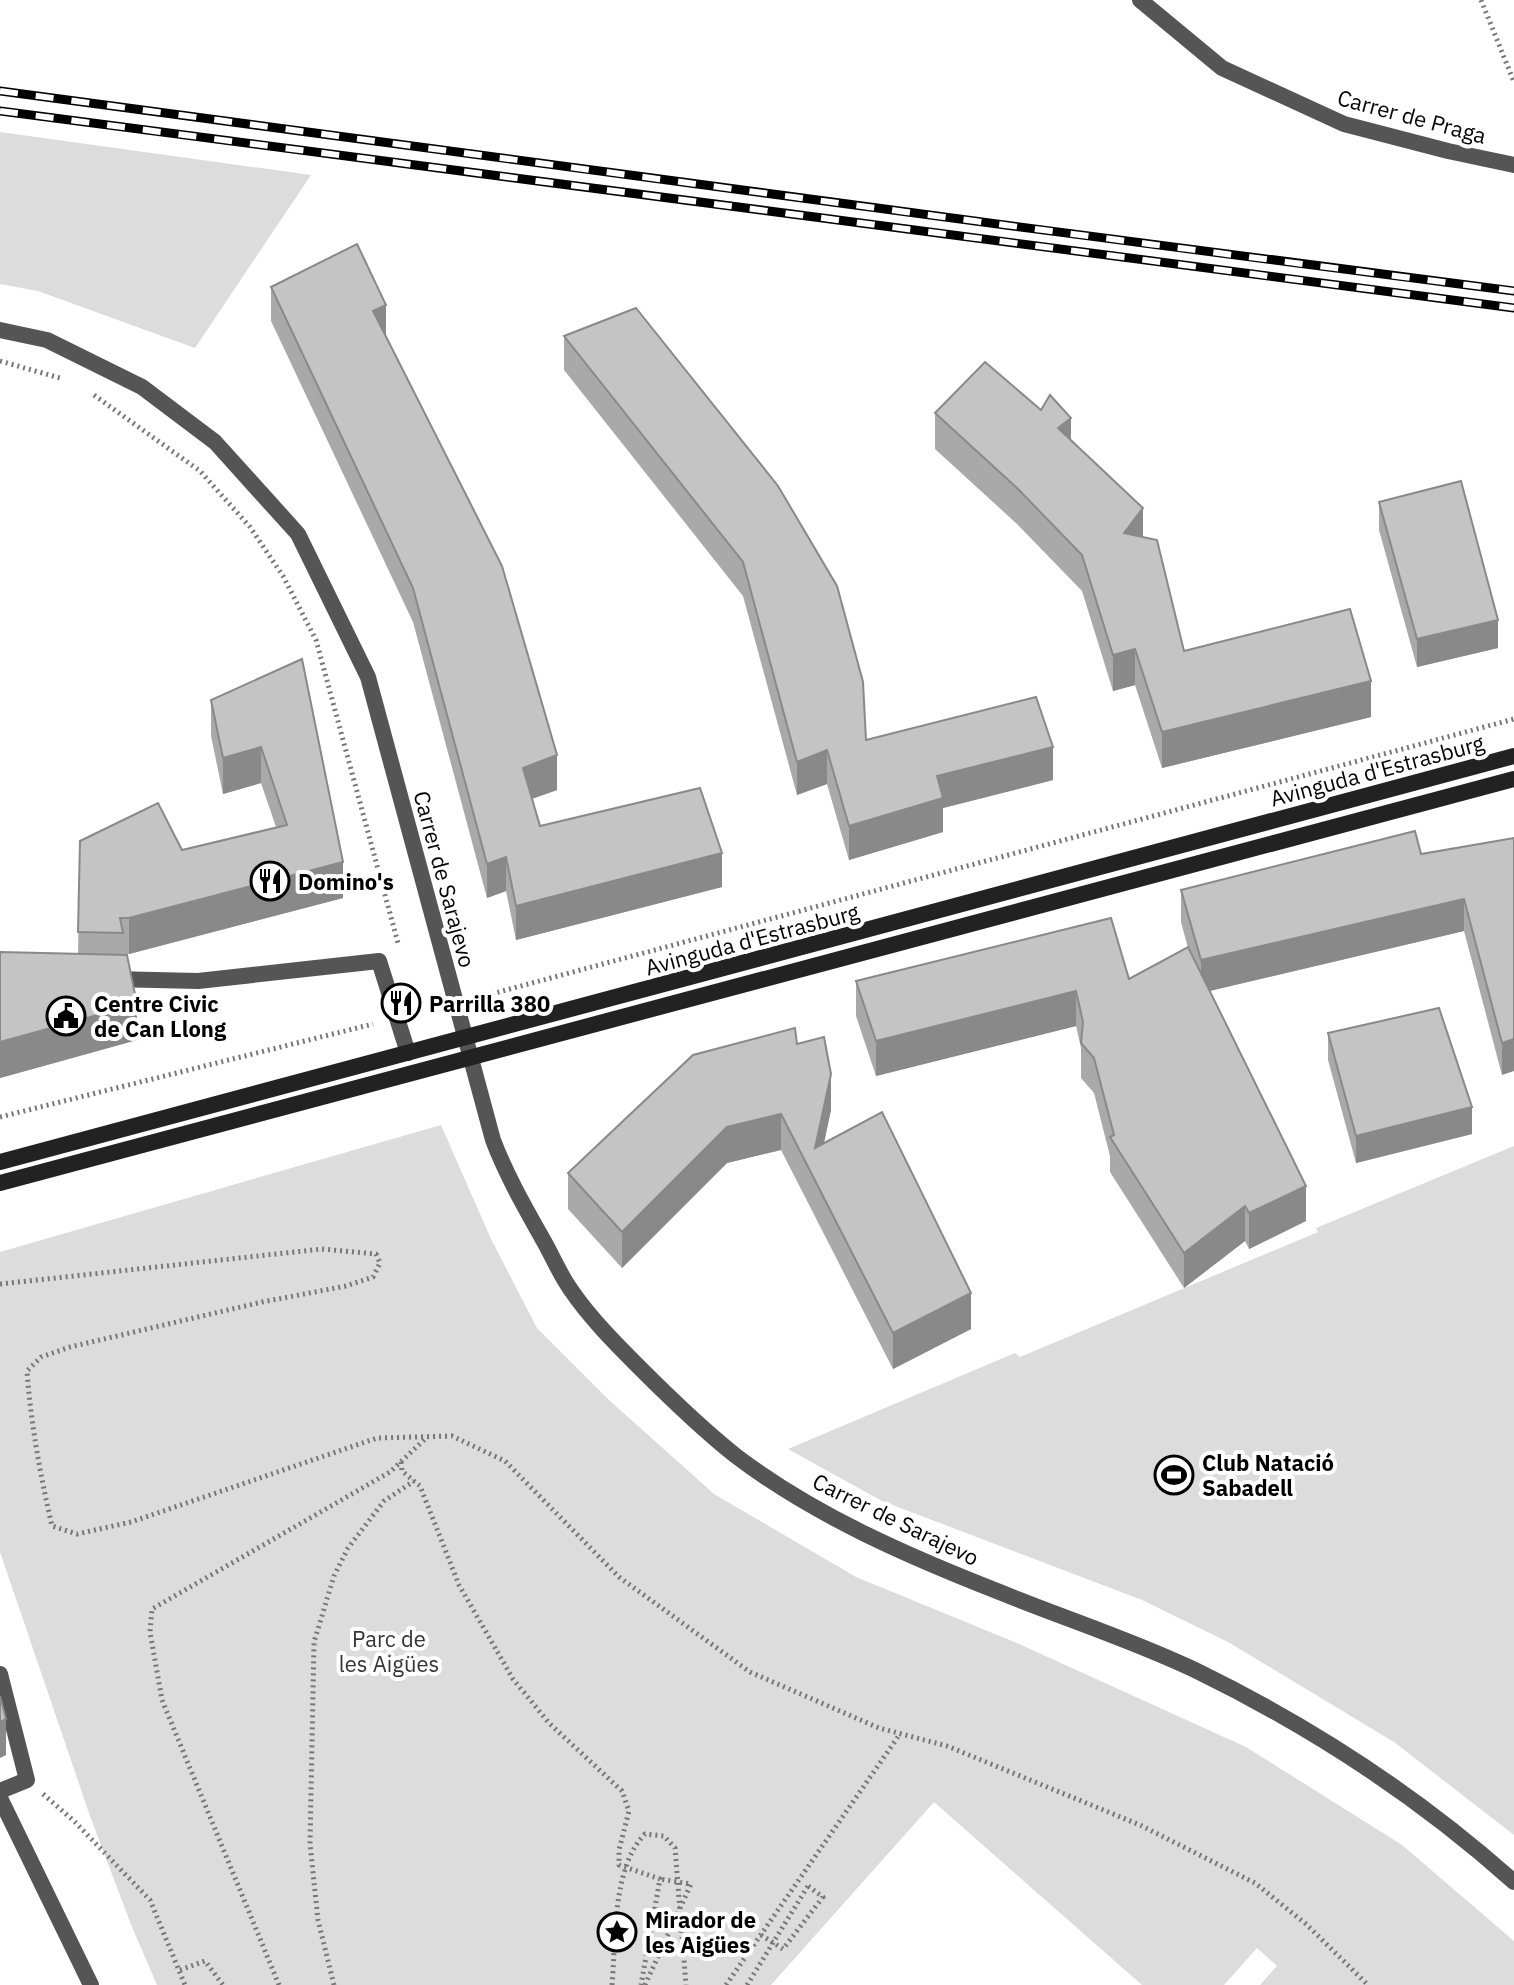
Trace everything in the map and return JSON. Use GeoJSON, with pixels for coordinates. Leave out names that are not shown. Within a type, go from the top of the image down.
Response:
{"type":"FeatureCollection","features":[{"type":"Feature","properties":{"kind":"main road","name":"Avinguda d'Estrasburg"},"geometry":{"type":"LineString","coordinates":[[0,1162],[1514,756]]}},
{"type":"Feature","properties":{"kind":"main road","name":"Avinguda d'Estrasburg"},"geometry":{"type":"LineString","coordinates":[[0,1183],[1514,779]]}},
{"type":"Feature","properties":{"kind":"street","name":"Carrer de Praga"},"geometry":{"type":"LineString","coordinates":[[1140,0],[1222,68],[1344,124],[1514,165]]}},
{"type":"Feature","properties":{"kind":"street","name":"Carrer de Sarajevo"},"geometry":{"type":"LineString","coordinates":[[0,330],[47,340],[142,387],[215,442],[298,534],[368,677],[469,1057],[502,1164],[571,1291],[617,1345],[678,1406],[737,1456],[795,1495],[866,1534],[1196,1671],[1341,1751],[1411,1798],[1514,1882]]}},
{"type":"Feature","properties":{"kind":"street"},"geometry":{"type":"LineString","coordinates":[[99,979],[198,981],[379,961],[408,1053]]}},
{"type":"Feature","properties":{"kind":"street"},"geometry":{"type":"LineString","coordinates":[[0,1674],[27,1780],[0,1791]]}},
{"type":"Feature","properties":{"kind":"street"},"geometry":{"type":"LineString","coordinates":[[0,1798],[91,1985]]}},
{"type":"Feature","properties":{"kind":"path"},"geometry":{"type":"LineString","coordinates":[[1481,0],[1514,82]]}},
{"type":"Feature","properties":{"kind":"path"},"geometry":{"type":"LineString","coordinates":[[0,361],[69,382]]}},
{"type":"Feature","properties":{"kind":"path"},"geometry":{"type":"LineString","coordinates":[[90,392],[200,471],[250,527],[283,576],[316,640],[401,953]]}},
{"type":"Feature","properties":{"kind":"path"},"geometry":{"type":"LineString","coordinates":[[455,1003],[1514,719]]}},
{"type":"Feature","properties":{"kind":"path"},"geometry":{"type":"LineString","coordinates":[[0,1117],[397,1018]]}},
{"type":"Feature","properties":{"kind":"path"},"geometry":{"type":"LineString","coordinates":[[0,1284],[322,1249],[376,1254],[380,1263],[373,1277],[346,1286],[262,1302],[70,1347],[41,1357],[27,1371],[39,1469],[52,1526],[77,1534],[131,1522],[377,1438],[452,1436],[505,1461],[619,1577],[750,1672],[879,1728],[947,1746],[1140,1825],[1255,1883],[1306,1924],[1368,1985]]}},
{"type":"Feature","properties":{"kind":"path"},"geometry":{"type":"LineString","coordinates":[[279,1985],[162,1700],[150,1632],[152,1609],[390,1472],[427,1437]]}},
{"type":"Feature","properties":{"kind":"path"},"geometry":{"type":"LineString","coordinates":[[401,1462],[402,1471],[420,1486],[459,1585],[513,1679],[549,1723],[622,1791],[629,1811],[619,1850],[619,1865],[660,1879],[691,1884],[643,1985]]}},
{"type":"Feature","properties":{"kind":"path"},"geometry":{"type":"LineString","coordinates":[[334,1985],[318,1920],[310,1844],[314,1642],[334,1576],[348,1548],[384,1501],[414,1481]]}},
{"type":"Feature","properties":{"kind":"path"},"geometry":{"type":"LineString","coordinates":[[726,1985],[900,1734]]}},
{"type":"Feature","properties":{"kind":"path"},"geometry":{"type":"LineString","coordinates":[[27,1780],[74,1821],[150,1900],[185,1985]]}},
{"type":"Feature","properties":{"kind":"path"},"geometry":{"type":"LineString","coordinates":[[612,1985],[622,1880],[634,1845],[645,1834],[664,1836],[675,1848],[686,1985]]}},
{"type":"Feature","properties":{"kind":"path"},"geometry":{"type":"LineString","coordinates":[[643,1985],[660,1879]]}},
{"type":"Feature","properties":{"kind":"path"},"geometry":{"type":"LineString","coordinates":[[747,1985],[808,1886],[823,1897],[783,1949],[761,1935]]}},
{"type":"Feature","properties":{"kind":"path"},"geometry":{"type":"LineString","coordinates":[[180,1970],[205,1961],[223,1985]]}},
{"type":"Feature","properties":{"kind":"green space"},"geometry":{"type":"Polygon","coordinates":[[[0,132],[311,175],[195,348],[38,291],[0,284],[0,132]]]}},
{"type":"Feature","properties":{"kind":"green space","name":"Parc de les Aigües"},"geometry":{"type":"Polygon","coordinates":[[[441,1125],[491,1239],[537,1328],[609,1400],[714,1494],[856,1577],[1019,1644],[1246,1747],[1402,1845],[1514,1941],[1514,1985],[1260,1985],[1277,1966],[1257,1948],[1224,1985],[1142,1985],[934,1802],[771,1985],[157,1985],[90,1816],[0,1552],[0,1252],[441,1125]]]}},
{"type":"Feature","properties":{"kind":"green space","name":"Club Natació Sabadell"},"geometry":{"type":"Polygon","coordinates":[[[1514,1146],[1514,1835],[1394,1742],[1228,1642],[1142,1600],[882,1501],[788,1449],[1015,1353],[1020,1357],[1514,1146]]]}},
{"type":"Feature","properties":{"kind":"building"},"geometry":{"type":"Polygon","coordinates":[[[357,244],[386,305],[373,311],[502,566],[557,755],[523,768],[540,826],[700,788],[722,853],[516,906],[506,857],[487,864],[413,588],[271,287],[357,244]]]}},
{"type":"Feature","properties":{"kind":"building"},"geometry":{"type":"Polygon","coordinates":[[[636,308],[778,486],[837,586],[863,682],[866,740],[1036,697],[1053,747],[937,776],[943,798],[849,826],[827,750],[797,762],[743,562],[564,336],[636,308]]]}},
{"type":"Feature","properties":{"kind":"building"},"geometry":{"type":"Polygon","coordinates":[[[985,362],[1041,410],[1050,395],[1071,418],[1058,428],[1143,508],[1124,533],[1157,540],[1184,651],[1350,609],[1371,681],[1162,732],[1135,649],[1113,655],[1082,555],[1017,488],[935,413],[985,362]]]}},
{"type":"Feature","properties":{"kind":"building"},"geometry":{"type":"Polygon","coordinates":[[[1461,481],[1498,620],[1417,639],[1379,502],[1461,481]]]}},
{"type":"Feature","properties":{"kind":"building"},"geometry":{"type":"Polygon","coordinates":[[[302,659],[343,862],[120,918],[123,933],[78,932],[80,841],[158,803],[182,850],[287,825],[261,747],[223,758],[211,700],[302,659]]]}},
{"type":"Feature","properties":{"kind":"building"},"geometry":{"type":"Polygon","coordinates":[[[1415,831],[1421,854],[1514,838],[1514,1039],[1502,1043],[1464,899],[1201,960],[1181,890],[1415,831]]]}},
{"type":"Feature","properties":{"kind":"building"},"geometry":{"type":"Polygon","coordinates":[[[1111,918],[1129,979],[1188,947],[1306,1186],[1249,1213],[1245,1206],[1184,1253],[1110,1137],[1114,1135],[1094,1058],[1081,1043],[1083,1022],[1076,991],[876,1041],[856,981],[1111,918]]]}},
{"type":"Feature","properties":{"kind":"building"},"geometry":{"type":"Polygon","coordinates":[[[0,952],[127,955],[137,1004],[0,1042],[0,952]]]}},
{"type":"Feature","properties":{"kind":"building"},"geometry":{"type":"Polygon","coordinates":[[[1439,1008],[1472,1107],[1356,1136],[1328,1033],[1439,1008]]]}},
{"type":"Feature","properties":{"kind":"building"},"geometry":{"type":"Polygon","coordinates":[[[795,1028],[797,1044],[824,1037],[831,1074],[815,1148],[882,1112],[971,1293],[893,1333],[781,1114],[727,1127],[622,1232],[568,1173],[693,1055],[795,1028]]]}},
{"type":"Feature","properties":{"kind":"building"},"geometry":{"type":"Polygon","coordinates":[[[0,1696],[6,1719],[0,1722],[0,1696]]]}},
{"type":"Feature","properties":{"kind":"railway"},"geometry":{"type":"LineString","coordinates":[[0,91],[1514,291]]}},
{"type":"Feature","properties":{"kind":"railway"},"geometry":{"type":"LineString","coordinates":[[0,111],[1514,308]]}},
{"type":"Feature","properties":{"kind":"place","name":"Domino's"},"geometry":{"type":"Point","coordinates":[270,881]}},
{"type":"Feature","properties":{"kind":"place","name":"Parrilla 380"},"geometry":{"type":"Point","coordinates":[401,1003]}},
{"type":"Feature","properties":{"kind":"place","name":"Centre Civic de Can Llong"},"geometry":{"type":"Point","coordinates":[66,1016]}},
{"type":"Feature","properties":{"kind":"place","name":"Club Natació Sabadell"},"geometry":{"type":"Point","coordinates":[1174,1475]}},
{"type":"Feature","properties":{"kind":"place","name":"Mirador de les Aigües"},"geometry":{"type":"Point","coordinates":[617,1932]}}]}
